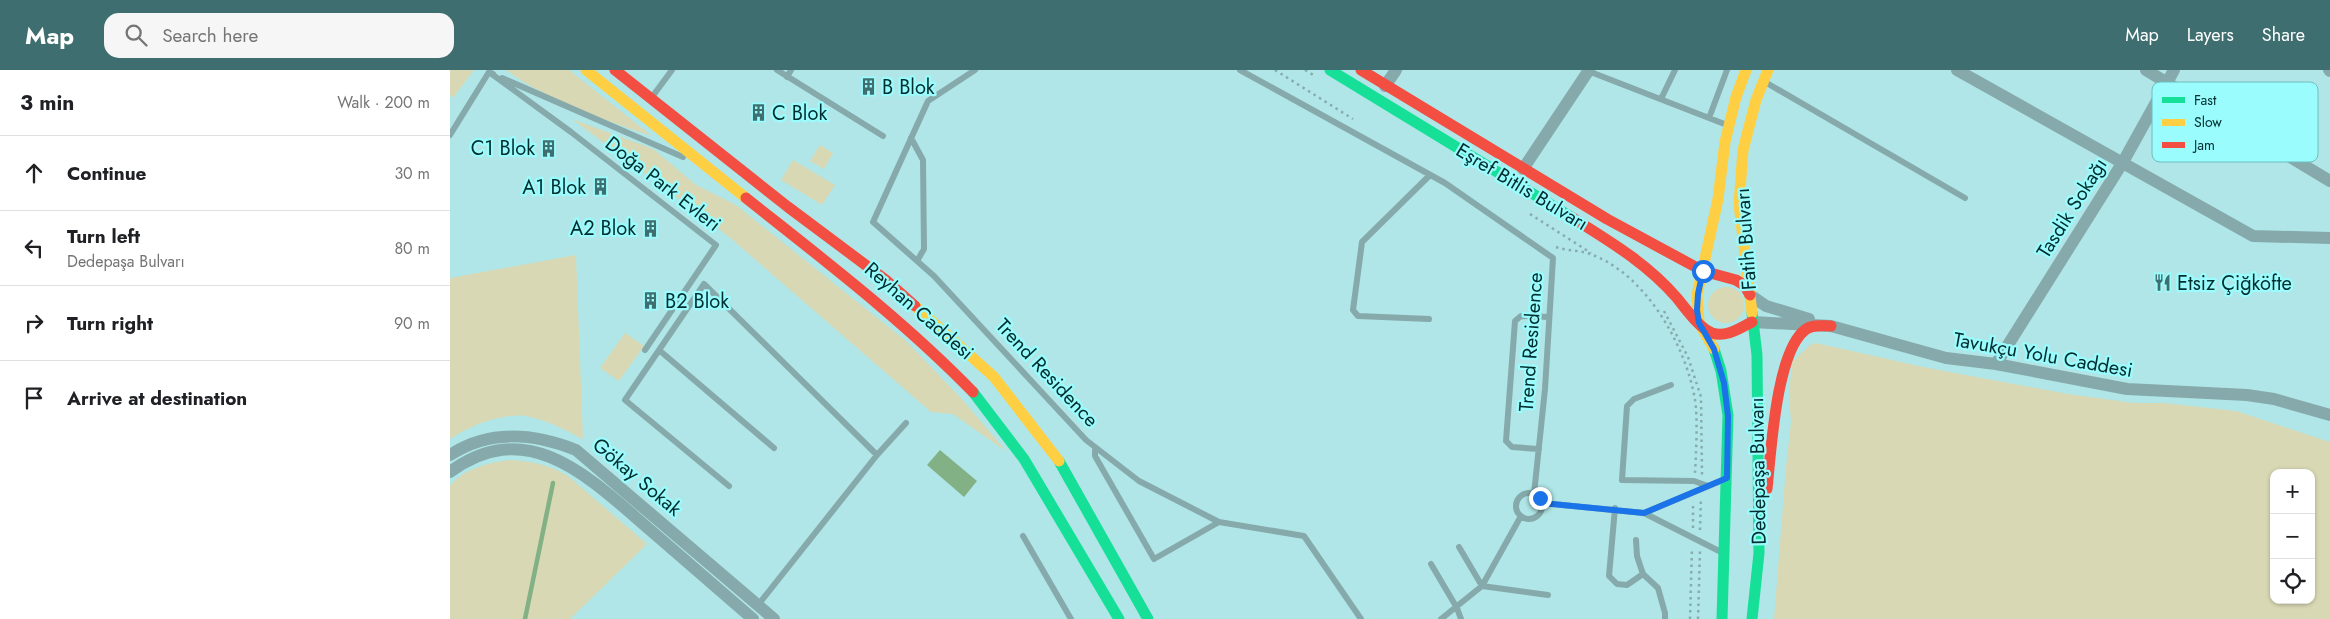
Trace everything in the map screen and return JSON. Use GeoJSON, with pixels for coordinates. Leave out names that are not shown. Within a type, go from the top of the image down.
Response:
{"type":"FeatureCollection","features":[{"type":"Feature","properties":{"kind":"main road","name":"Reyhan Caddesi"},"geometry":{"type":"LineString","coordinates":[[586,70],[876,301],[933,351],[976,395],[1024,459],[1119,619]]}},
{"type":"Feature","properties":{"kind":"main road","name":"Reyhan Caddesi"},"geometry":{"type":"LineString","coordinates":[[616,70],[788,208],[887,281],[994,377],[1058,459],[1148,619]]}},
{"type":"Feature","properties":{"kind":"main road","name":"Eşref Bitlis Bulvarı"},"geometry":{"type":"LineString","coordinates":[[1330,70],[1628,252],[1665,284],[1699,323]]}},
{"type":"Feature","properties":{"kind":"main road","name":"Eşref Bitlis Bulvarı"},"geometry":{"type":"LineString","coordinates":[[1361,70],[1607,218],[1703,271]]}},
{"type":"Feature","properties":{"kind":"main road","name":"Fatih Bulvarı"},"geometry":{"type":"LineString","coordinates":[[1703,271],[1718,198],[1729,126],[1736,97],[1746,70]]}},
{"type":"Feature","properties":{"kind":"main road","name":"Fatih Bulvarı"},"geometry":{"type":"LineString","coordinates":[[1752,322],[1739,204],[1743,150],[1766,76]]}},
{"type":"Feature","properties":{"kind":"main road"},"geometry":{"type":"LineString","coordinates":[[639,113],[650,99]]}},
{"type":"Feature","properties":{"kind":"main road"},"geometry":{"type":"LineString","coordinates":[[1750,294],[1744,285],[1736,280],[1703,271],[1698,294],[1699,323],[1712,333],[1727,334],[1752,322]]}},
{"type":"Feature","properties":{"kind":"main road","name":"Dedepaşa Bulvarı"},"geometry":{"type":"LineString","coordinates":[[1752,322],[1757,355],[1759,553],[1752,619]]}},
{"type":"Feature","properties":{"kind":"main road","name":"Dedepaşa Bulvarı"},"geometry":{"type":"LineString","coordinates":[[1699,323],[1714,349],[1724,383],[1728,416],[1722,619]]}},
{"type":"Feature","properties":{"kind":"main road"},"geometry":{"type":"LineString","coordinates":[[1759,553],[1779,393],[1788,354],[1804,330],[1814,326],[1830,326]]}},
{"type":"Feature","properties":{"kind":"street"},"geometry":{"type":"LineString","coordinates":[[1385,86],[1396,70]]}},
{"type":"Feature","properties":{"kind":"street"},"geometry":{"type":"LineString","coordinates":[[1523,168],[1588,70]]}},
{"type":"Feature","properties":{"kind":"street"},"geometry":{"type":"LineString","coordinates":[[1957,70],[2253,236],[2330,238]]}},
{"type":"Feature","properties":{"kind":"street"},"geometry":{"type":"LineString","coordinates":[[2146,70],[2165,82]]}},
{"type":"Feature","properties":{"kind":"street","name":"Tasdik Sokağı"},"geometry":{"type":"LineString","coordinates":[[2168,82],[2174,70]]}},
{"type":"Feature","properties":{"kind":"street","name":"Tasdik Sokağı"},"geometry":{"type":"LineString","coordinates":[[1996,364],[2123,162],[2152,110]]}},
{"type":"Feature","properties":{"kind":"street"},"geometry":{"type":"LineString","coordinates":[[2298,162],[2330,181]]}},
{"type":"Feature","properties":{"kind":"street"},"geometry":{"type":"LineString","coordinates":[[1750,294],[1766,306],[1830,326]]}},
{"type":"Feature","properties":{"kind":"street","name":"Tavukçu Yolu Caddesi"},"geometry":{"type":"LineString","coordinates":[[1752,322],[1830,326],[1946,358],[1996,364],[2127,390],[2248,395],[2274,399],[2330,415]]}},
{"type":"Feature","properties":{"kind":"street","name":"Gökay Sokak"},"geometry":{"type":"LineString","coordinates":[[450,455],[465,446],[506,435],[528,436],[555,442],[576,450],[774,619]]}},
{"type":"Feature","properties":{"kind":"street","name":"Gökay Sokak"},"geometry":{"type":"LineString","coordinates":[[450,472],[474,458],[498,451],[526,450],[556,458],[594,482],[751,617]]}},
{"type":"Feature","properties":{"kind":"street"},"geometry":{"type":"LineString","coordinates":[[751,617],[758,605]]}},
{"type":"Feature","properties":{"kind":"lane"},"geometry":{"type":"LineString","coordinates":[[650,99],[672,70]]}},
{"type":"Feature","properties":{"kind":"lane"},"geometry":{"type":"LineString","coordinates":[[777,70],[883,136]]}},
{"type":"Feature","properties":{"kind":"lane"},"geometry":{"type":"LineString","coordinates":[[787,77],[792,70]]}},
{"type":"Feature","properties":{"kind":"lane","name":"Trend Residence"},"geometry":{"type":"LineString","coordinates":[[975,70],[928,101],[873,222],[934,276],[1086,440],[1139,481],[1219,522],[1304,536],[1361,619]]}},
{"type":"Feature","properties":{"kind":"lane","name":"Trend Residence"},"geometry":{"type":"LineString","coordinates":[[1240,70],[1430,175],[1553,258],[1534,494]]}},
{"type":"Feature","properties":{"kind":"lane"},"geometry":{"type":"LineString","coordinates":[[1588,70],[1748,133]]}},
{"type":"Feature","properties":{"kind":"lane"},"geometry":{"type":"LineString","coordinates":[[1661,99],[1675,70]]}},
{"type":"Feature","properties":{"kind":"lane"},"geometry":{"type":"LineString","coordinates":[[1709,118],[1727,70]]}},
{"type":"Feature","properties":{"kind":"lane"},"geometry":{"type":"LineString","coordinates":[[450,135],[490,72]]}},
{"type":"Feature","properties":{"kind":"lane","name":"Doğa Park Evleri"},"geometry":{"type":"LineString","coordinates":[[490,72],[662,149],[705,166]]}},
{"type":"Feature","properties":{"kind":"lane","name":"Doğa Park Evleri"},"geometry":{"type":"LineString","coordinates":[[490,72],[571,132],[716,245],[645,350]]}},
{"type":"Feature","properties":{"kind":"lane"},"geometry":{"type":"LineString","coordinates":[[1766,76],[1965,198]]}},
{"type":"Feature","properties":{"kind":"lane"},"geometry":{"type":"LineString","coordinates":[[911,138],[923,160],[924,249],[917,261]]}},
{"type":"Feature","properties":{"kind":"lane"},"geometry":{"type":"LineString","coordinates":[[1428,319],[1358,316],[1353,310],[1362,242],[1430,175]]}},
{"type":"Feature","properties":{"kind":"lane"},"geometry":{"type":"LineString","coordinates":[[729,486],[625,400],[704,284],[877,455]]}},
{"type":"Feature","properties":{"kind":"lane"},"geometry":{"type":"LineString","coordinates":[[1539,449],[1512,447],[1506,441],[1515,321],[1520,316],[1549,317]]}},
{"type":"Feature","properties":{"kind":"lane"},"geometry":{"type":"LineString","coordinates":[[659,350],[774,448]]}},
{"type":"Feature","properties":{"kind":"lane"},"geometry":{"type":"LineString","coordinates":[[1671,385],[1634,399],[1627,406],[1622,480],[1704,486]]}},
{"type":"Feature","properties":{"kind":"lane"},"geometry":{"type":"LineString","coordinates":[[758,605],[877,455],[906,423]]}},
{"type":"Feature","properties":{"kind":"lane"},"geometry":{"type":"LineString","coordinates":[[1095,447],[1095,456],[1154,559],[1219,522]]}},
{"type":"Feature","properties":{"kind":"lane"},"geometry":{"type":"LineString","coordinates":[[1644,513],[1704,486],[1727,478]]}},
{"type":"Feature","properties":{"kind":"lane"},"geometry":{"type":"LineString","coordinates":[[1542,503],[1541,511],[1537,516],[1529,519],[1521,516],[1516,507],[1519,498],[1526,494],[1534,494],[1542,503],[1615,508],[1644,513],[1724,553]]}},
{"type":"Feature","properties":{"kind":"lane"},"geometry":{"type":"LineString","coordinates":[[1615,508],[1609,576],[1617,584],[1627,585],[1643,574]]}},
{"type":"Feature","properties":{"kind":"lane"},"geometry":{"type":"LineString","coordinates":[[1441,619],[1482,586],[1521,516]]}},
{"type":"Feature","properties":{"kind":"lane"},"geometry":{"type":"LineString","coordinates":[[1023,536],[1071,619]]}},
{"type":"Feature","properties":{"kind":"lane"},"geometry":{"type":"LineString","coordinates":[[1636,540],[1637,556],[1643,574],[1658,588],[1665,613],[1664,619]]}},
{"type":"Feature","properties":{"kind":"lane"},"geometry":{"type":"LineString","coordinates":[[1459,548],[1482,586]]}},
{"type":"Feature","properties":{"kind":"lane"},"geometry":{"type":"LineString","coordinates":[[1431,564],[1457,608],[1460,619]]}},
{"type":"Feature","properties":{"kind":"lane"},"geometry":{"type":"LineString","coordinates":[[1482,586],[1548,595]]}},
{"type":"Feature","properties":{"kind":"path"},"geometry":{"type":"LineString","coordinates":[[1305,70],[1322,80]]}},
{"type":"Feature","properties":{"kind":"path"},"geometry":{"type":"LineString","coordinates":[[1522,209],[1638,280]]}},
{"type":"Feature","properties":{"kind":"path"},"geometry":{"type":"LineString","coordinates":[[1662,307],[1688,357],[1701,397],[1704,486],[1698,619]]}},
{"type":"Feature","properties":{"kind":"shaded area"},"geometry":{"type":"Polygon","coordinates":[[[450,70],[474,70],[453,98],[450,95],[450,70]]]}},
{"type":"Feature","properties":{"kind":"shaded area"},"geometry":{"type":"Polygon","coordinates":[[[506,70],[569,70],[652,136],[557,100],[506,70]]]}},
{"type":"Feature","properties":{"kind":"shaded area"},"geometry":{"type":"Polygon","coordinates":[[[572,119],[653,149],[696,185],[736,205],[906,341],[960,397],[1007,452],[953,414],[931,412],[728,236],[572,119]]]}},
{"type":"Feature","properties":{"kind":"shaded area"},"geometry":{"type":"Polygon","coordinates":[[[820,145],[833,153],[824,169],[810,161],[820,145]]]}},
{"type":"Feature","properties":{"kind":"shaded area"},"geometry":{"type":"Polygon","coordinates":[[[793,160],[835,185],[822,205],[781,180],[793,160]]]}},
{"type":"Feature","properties":{"kind":"shaded area"},"geometry":{"type":"Polygon","coordinates":[[[576,255],[583,439],[544,421],[530,417],[510,416],[488,420],[450,439],[450,278],[576,255]]]}},
{"type":"Feature","properties":{"kind":"shaded area"},"geometry":{"type":"Polygon","coordinates":[[[1726,287],[1738,293],[1744,305],[1738,317],[1726,323],[1714,317],[1708,305],[1714,293],[1726,287]]]}},
{"type":"Feature","properties":{"kind":"shaded area"},"geometry":{"type":"Polygon","coordinates":[[[625,333],[644,346],[619,381],[600,368],[625,333]]]}},
{"type":"Feature","properties":{"kind":"shaded area"},"geometry":{"type":"Polygon","coordinates":[[[1816,343],[1923,367],[2068,394],[2134,403],[2164,403],[2236,411],[2330,442],[2330,619],[1774,619],[1791,422],[1789,395],[1792,362],[1810,345],[1816,343]]]}},
{"type":"Feature","properties":{"kind":"shaded area"},"geometry":{"type":"Polygon","coordinates":[[[940,450],[977,481],[964,497],[927,465],[940,450]]]}},
{"type":"Feature","properties":{"kind":"shaded area"},"geometry":{"type":"Polygon","coordinates":[[[510,460],[540,464],[568,476],[647,544],[570,619],[450,619],[450,486],[462,475],[477,467],[510,460]]]}},
{"type":"Feature","properties":{"kind":"waterway"},"geometry":{"type":"LineString","coordinates":[[525,619],[553,483]]}},
{"type":"Feature","properties":{"kind":"traffic: fast"},"geometry":{"type":"LineString","coordinates":[[1330,70],[1571,217]]}},
{"type":"Feature","properties":{"kind":"traffic: fast"},"geometry":{"type":"LineString","coordinates":[[1752,313],[1757,355],[1759,553],[1752,619]]}},
{"type":"Feature","properties":{"kind":"traffic: fast"},"geometry":{"type":"LineString","coordinates":[[1714,349],[1721,371],[1728,415],[1722,619]]}},
{"type":"Feature","properties":{"kind":"traffic: fast"},"geometry":{"type":"LineString","coordinates":[[973,392],[1024,459],[1119,619]]}},
{"type":"Feature","properties":{"kind":"traffic: fast"},"geometry":{"type":"LineString","coordinates":[[1059,461],[1148,619]]}},
{"type":"Feature","properties":{"kind":"traffic: slow"},"geometry":{"type":"LineString","coordinates":[[586,70],[746,198]]}},
{"type":"Feature","properties":{"kind":"traffic: slow"},"geometry":{"type":"LineString","coordinates":[[1714,349],[1699,323],[1697,295],[1718,199],[1725,142],[1736,97],[1746,70]]}},
{"type":"Feature","properties":{"kind":"traffic: slow"},"geometry":{"type":"LineString","coordinates":[[1752,313],[1739,204],[1743,150],[1756,100],[1768,70]]}},
{"type":"Feature","properties":{"kind":"traffic: slow"},"geometry":{"type":"LineString","coordinates":[[915,306],[994,377],[1059,461]]}},
{"type":"Feature","properties":{"kind":"traffic: jam"},"geometry":{"type":"LineString","coordinates":[[615,70],[788,207],[887,281],[915,306]]}},
{"type":"Feature","properties":{"kind":"traffic: jam"},"geometry":{"type":"LineString","coordinates":[[1361,70],[1607,219],[1703,271],[1736,280],[1744,285],[1750,295]]}},
{"type":"Feature","properties":{"kind":"traffic: jam"},"geometry":{"type":"LineString","coordinates":[[746,198],[891,315],[973,392]]}},
{"type":"Feature","properties":{"kind":"traffic: jam"},"geometry":{"type":"LineString","coordinates":[[1571,217],[1640,263],[1665,285],[1707,331],[1717,334],[1728,333],[1752,322]]}},
{"type":"Feature","properties":{"kind":"traffic: jam"},"geometry":{"type":"LineString","coordinates":[[1767,489],[1773,429],[1781,380],[1787,359],[1795,342],[1805,330],[1814,326],[1831,326]]}},
{"type":"Feature","properties":{"kind":"place","name":"B Blok"},"geometry":{"type":"Point","coordinates":[868,87]}},
{"type":"Feature","properties":{"kind":"place","name":"C Blok"},"geometry":{"type":"Point","coordinates":[758,113]}},
{"type":"Feature","properties":{"kind":"place","name":"C1 Blok"},"geometry":{"type":"Point","coordinates":[549,148]}},
{"type":"Feature","properties":{"kind":"place","name":"A1 Blok"},"geometry":{"type":"Point","coordinates":[600,187]}},
{"type":"Feature","properties":{"kind":"place","name":"A2 Blok"},"geometry":{"type":"Point","coordinates":[650,228]}},
{"type":"Feature","properties":{"kind":"place","name":"Etsiz Çiğköfte"},"geometry":{"type":"Point","coordinates":[2163,283]}},
{"type":"Feature","properties":{"kind":"place","name":"B2 Blok"},"geometry":{"type":"Point","coordinates":[651,301]}},
{"type":"Feature","properties":{"kind":"route"},"geometry":{"type":"LineString","coordinates":[[1540,498],[1542,503],[1615,508],[1644,513],[1727,478],[1728,416],[1724,383],[1714,349],[1699,323],[1697,310],[1703,271]]}}]}
